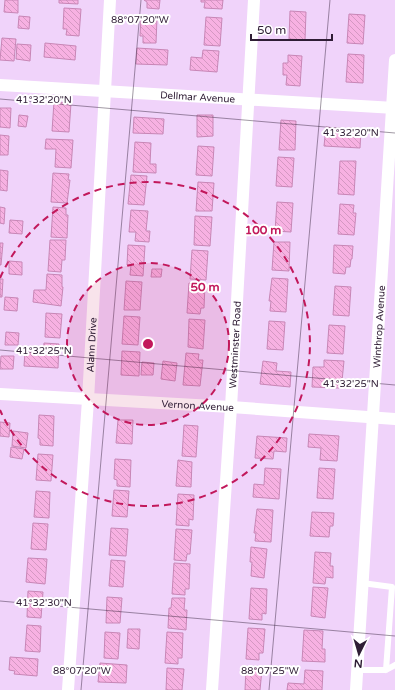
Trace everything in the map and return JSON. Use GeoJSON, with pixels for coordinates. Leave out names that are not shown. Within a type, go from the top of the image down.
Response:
{"type":"FeatureCollection","features":[{"type":"Feature","properties":{"kind":"street","name":"Alann Drive"},"geometry":{"type":"LineString","coordinates":[[68,690],[88,400],[110,0]]}},
{"type":"Feature","properties":{"kind":"street","name":"Westminster Road"},"geometry":{"type":"LineString","coordinates":[[212,690],[231,407],[247,100],[254,0]]}},
{"type":"Feature","properties":{"kind":"street","name":"Winthrop Avenue"},"geometry":{"type":"LineString","coordinates":[[356,690],[371,418],[394,108],[395,60]]}},
{"type":"Feature","properties":{"kind":"street","name":"Dellmar Avenue"},"geometry":{"type":"LineString","coordinates":[[0,85],[394,108]]}},
{"type":"Feature","properties":{"kind":"street","name":"Vernon Avenue"},"geometry":{"type":"LineString","coordinates":[[0,394],[231,407],[395,419]]}},
{"type":"Feature","properties":{"kind":"lane"},"geometry":{"type":"LineString","coordinates":[[362,583],[394,588],[386,670]]}},
{"type":"Feature","properties":{"kind":"lane"},"geometry":{"type":"LineString","coordinates":[[357,670],[386,670],[395,665]]}},
{"type":"Feature","properties":{"kind":"building"},"geometry":{"type":"Polygon","coordinates":[[[5,0],[18,0],[18,13],[4,12],[5,0]]]}},
{"type":"Feature","properties":{"kind":"building"},"geometry":{"type":"Polygon","coordinates":[[[59,0],[78,0],[78,4],[59,3],[59,0]]]}},
{"type":"Feature","properties":{"kind":"building"},"geometry":{"type":"Polygon","coordinates":[[[144,0],[160,0],[159,9],[147,8],[147,2],[144,0]]]}},
{"type":"Feature","properties":{"kind":"building"},"geometry":{"type":"Polygon","coordinates":[[[201,0],[223,0],[222,9],[204,8],[205,2],[201,2],[201,0]]]}},
{"type":"Feature","properties":{"kind":"building"},"geometry":{"type":"Polygon","coordinates":[[[64,8],[81,9],[79,36],[66,35],[67,29],[63,29],[64,8]]]}},
{"type":"Feature","properties":{"kind":"building"},"geometry":{"type":"Polygon","coordinates":[[[290,11],[306,12],[305,40],[289,39],[290,11]]]}},
{"type":"Feature","properties":{"kind":"building"},"geometry":{"type":"Polygon","coordinates":[[[349,14],[365,15],[363,44],[347,43],[349,14]]]}},
{"type":"Feature","properties":{"kind":"building"},"geometry":{"type":"Polygon","coordinates":[[[19,16],[30,17],[29,29],[18,28],[19,16]]]}},
{"type":"Feature","properties":{"kind":"building"},"geometry":{"type":"Polygon","coordinates":[[[141,17],[157,18],[156,43],[143,43],[143,36],[140,36],[141,17]]]}},
{"type":"Feature","properties":{"kind":"building"},"geometry":{"type":"Polygon","coordinates":[[[206,17],[222,18],[220,46],[204,45],[206,17]]]}},
{"type":"Feature","properties":{"kind":"building"},"geometry":{"type":"Polygon","coordinates":[[[2,38],[16,39],[14,61],[0,60],[2,38]]]}},
{"type":"Feature","properties":{"kind":"building"},"geometry":{"type":"Polygon","coordinates":[[[45,43],[76,46],[75,60],[44,57],[45,43]]]}},
{"type":"Feature","properties":{"kind":"building"},"geometry":{"type":"Polygon","coordinates":[[[17,44],[31,45],[30,61],[16,59],[17,44]]]}},
{"type":"Feature","properties":{"kind":"building"},"geometry":{"type":"Polygon","coordinates":[[[137,48],[168,50],[167,65],[136,64],[137,48]]]}},
{"type":"Feature","properties":{"kind":"building"},"geometry":{"type":"Polygon","coordinates":[[[203,50],[219,51],[217,72],[190,70],[191,57],[202,58],[203,50]]]}},
{"type":"Feature","properties":{"kind":"building"},"geometry":{"type":"Polygon","coordinates":[[[348,54],[364,55],[363,83],[346,82],[348,54]]]}},
{"type":"Feature","properties":{"kind":"building"},"geometry":{"type":"Polygon","coordinates":[[[288,55],[302,56],[300,86],[286,85],[287,75],[283,75],[283,63],[288,63],[288,55]]]}},
{"type":"Feature","properties":{"kind":"building"},"geometry":{"type":"Polygon","coordinates":[[[54,102],[71,103],[69,132],[52,131],[54,102]]]}},
{"type":"Feature","properties":{"kind":"building"},"geometry":{"type":"Polygon","coordinates":[[[0,108],[11,108],[10,128],[0,127],[0,108]]]}},
{"type":"Feature","properties":{"kind":"building"},"geometry":{"type":"Polygon","coordinates":[[[19,115],[28,116],[26,127],[18,126],[19,115]]]}},
{"type":"Feature","properties":{"kind":"building"},"geometry":{"type":"Polygon","coordinates":[[[197,115],[213,115],[213,136],[197,137],[197,115]]]}},
{"type":"Feature","properties":{"kind":"building"},"geometry":{"type":"Polygon","coordinates":[[[134,117],[164,119],[163,134],[133,133],[134,117]]]}},
{"type":"Feature","properties":{"kind":"building"},"geometry":{"type":"Polygon","coordinates":[[[281,120],[296,121],[295,150],[279,150],[281,120]]]}},
{"type":"Feature","properties":{"kind":"building"},"geometry":{"type":"Polygon","coordinates":[[[326,127],[350,130],[350,128],[361,129],[360,148],[324,146],[326,127]]]}},
{"type":"Feature","properties":{"kind":"building"},"geometry":{"type":"Polygon","coordinates":[[[0,135],[9,136],[8,155],[0,155],[0,135]]]}},
{"type":"Feature","properties":{"kind":"building"},"geometry":{"type":"Polygon","coordinates":[[[46,139],[73,140],[71,168],[55,167],[56,149],[45,149],[46,139]]]}},
{"type":"Feature","properties":{"kind":"building"},"geometry":{"type":"Polygon","coordinates":[[[135,142],[151,143],[150,164],[156,164],[156,173],[133,172],[135,142]]]}},
{"type":"Feature","properties":{"kind":"building"},"geometry":{"type":"Polygon","coordinates":[[[198,146],[214,147],[212,176],[196,175],[198,146]]]}},
{"type":"Feature","properties":{"kind":"building"},"geometry":{"type":"Polygon","coordinates":[[[278,157],[294,158],[292,187],[276,186],[278,157]]]}},
{"type":"Feature","properties":{"kind":"building"},"geometry":{"type":"Polygon","coordinates":[[[340,161],[356,161],[354,195],[338,194],[340,161]]]}},
{"type":"Feature","properties":{"kind":"building"},"geometry":{"type":"Polygon","coordinates":[[[0,170],[8,171],[7,191],[0,190],[0,170]]]}},
{"type":"Feature","properties":{"kind":"building"},"geometry":{"type":"Polygon","coordinates":[[[53,173],[69,174],[68,180],[70,180],[67,203],[51,202],[53,173]]]}},
{"type":"Feature","properties":{"kind":"building"},"geometry":{"type":"Polygon","coordinates":[[[131,175],[147,176],[144,205],[128,204],[131,175]]]}},
{"type":"Feature","properties":{"kind":"building"},"geometry":{"type":"Polygon","coordinates":[[[198,182],[214,183],[212,211],[196,211],[198,182]]]}},
{"type":"Feature","properties":{"kind":"building"},"geometry":{"type":"Polygon","coordinates":[[[277,202],[293,203],[291,232],[275,231],[277,202]]]}},
{"type":"Feature","properties":{"kind":"building"},"geometry":{"type":"Polygon","coordinates":[[[340,204],[354,205],[353,213],[356,213],[354,235],[338,234],[340,204]]]}},
{"type":"Feature","properties":{"kind":"building"},"geometry":{"type":"Polygon","coordinates":[[[0,207],[5,208],[4,224],[0,223],[0,207]]]}},
{"type":"Feature","properties":{"kind":"building"},"geometry":{"type":"Polygon","coordinates":[[[53,207],[66,208],[66,215],[68,215],[67,238],[51,237],[53,207]]]}},
{"type":"Feature","properties":{"kind":"building"},"geometry":{"type":"Polygon","coordinates":[[[131,210],[148,211],[146,231],[150,231],[149,242],[135,241],[136,232],[129,232],[131,210]]]}},
{"type":"Feature","properties":{"kind":"building"},"geometry":{"type":"Polygon","coordinates":[[[195,216],[212,217],[210,246],[194,245],[195,216]]]}},
{"type":"Feature","properties":{"kind":"building"},"geometry":{"type":"Polygon","coordinates":[[[10,220],[23,221],[22,234],[9,233],[10,220]]]}},
{"type":"Feature","properties":{"kind":"building"},"geometry":{"type":"Polygon","coordinates":[[[50,240],[66,240],[65,260],[62,260],[61,272],[48,271],[50,240]]]}},
{"type":"Feature","properties":{"kind":"building"},"geometry":{"type":"Polygon","coordinates":[[[274,242],[290,242],[289,271],[272,270],[274,242]]]}},
{"type":"Feature","properties":{"kind":"building"},"geometry":{"type":"Polygon","coordinates":[[[0,243],[3,243],[1,265],[0,265],[0,243]]]}},
{"type":"Feature","properties":{"kind":"building"},"geometry":{"type":"Polygon","coordinates":[[[128,245],[145,246],[143,276],[130,275],[131,265],[127,265],[128,245]]]}},
{"type":"Feature","properties":{"kind":"building"},"geometry":{"type":"Polygon","coordinates":[[[334,245],[353,246],[350,267],[346,267],[345,274],[333,273],[334,245]]]}},
{"type":"Feature","properties":{"kind":"building"},"geometry":{"type":"Polygon","coordinates":[[[192,250],[208,251],[206,280],[190,279],[192,250]]]}},
{"type":"Feature","properties":{"kind":"building"},"geometry":{"type":"Polygon","coordinates":[[[9,261],[22,262],[22,275],[9,274],[9,261]]]}},
{"type":"Feature","properties":{"kind":"building"},"geometry":{"type":"Polygon","coordinates":[[[152,269],[162,269],[161,277],[151,277],[152,269]]]}},
{"type":"Feature","properties":{"kind":"building"},"geometry":{"type":"Polygon","coordinates":[[[47,274],[62,275],[63,287],[61,306],[33,302],[34,290],[46,290],[47,274]]]}},
{"type":"Feature","properties":{"kind":"building"},"geometry":{"type":"Polygon","coordinates":[[[272,278],[288,279],[286,312],[270,311],[271,301],[269,301],[272,278]]]}},
{"type":"Feature","properties":{"kind":"building"},"geometry":{"type":"Polygon","coordinates":[[[0,279],[3,279],[2,297],[0,297],[0,279]]]}},
{"type":"Feature","properties":{"kind":"building"},"geometry":{"type":"Polygon","coordinates":[[[126,281],[142,282],[140,310],[124,310],[126,281]]]}},
{"type":"Feature","properties":{"kind":"building"},"geometry":{"type":"Polygon","coordinates":[[[189,283],[205,284],[204,308],[201,308],[200,314],[187,313],[189,283]]]}},
{"type":"Feature","properties":{"kind":"building"},"geometry":{"type":"Polygon","coordinates":[[[335,286],[351,287],[349,316],[333,315],[335,286]]]}},
{"type":"Feature","properties":{"kind":"building"},"geometry":{"type":"Polygon","coordinates":[[[5,297],[18,298],[17,311],[4,310],[5,297]]]}},
{"type":"Feature","properties":{"kind":"building"},"geometry":{"type":"Polygon","coordinates":[[[46,313],[62,314],[60,338],[45,337],[46,313]]]}},
{"type":"Feature","properties":{"kind":"building"},"geometry":{"type":"Polygon","coordinates":[[[124,316],[140,317],[138,345],[122,344],[124,316]]]}},
{"type":"Feature","properties":{"kind":"building"},"geometry":{"type":"Polygon","coordinates":[[[189,319],[205,320],[203,349],[188,347],[189,319]]]}},
{"type":"Feature","properties":{"kind":"building"},"geometry":{"type":"Polygon","coordinates":[[[269,321],[285,322],[283,350],[267,349],[269,321]]]}},
{"type":"Feature","properties":{"kind":"building"},"geometry":{"type":"Polygon","coordinates":[[[329,325],[345,326],[343,354],[327,353],[329,325]]]}},
{"type":"Feature","properties":{"kind":"building"},"geometry":{"type":"Polygon","coordinates":[[[6,332],[19,333],[18,345],[5,345],[6,332]]]}},
{"type":"Feature","properties":{"kind":"building"},"geometry":{"type":"Polygon","coordinates":[[[44,343],[59,344],[58,368],[24,366],[25,352],[43,353],[44,343]]]}},
{"type":"Feature","properties":{"kind":"building"},"geometry":{"type":"Polygon","coordinates":[[[122,351],[140,352],[139,376],[121,375],[122,351]]]}},
{"type":"Feature","properties":{"kind":"building"},"geometry":{"type":"Polygon","coordinates":[[[186,353],[199,354],[198,360],[203,360],[200,386],[183,385],[186,353]]]}},
{"type":"Feature","properties":{"kind":"building"},"geometry":{"type":"Polygon","coordinates":[[[1,356],[14,356],[13,369],[0,369],[1,356]]]}},
{"type":"Feature","properties":{"kind":"building"},"geometry":{"type":"Polygon","coordinates":[[[324,360],[344,361],[342,381],[340,381],[339,388],[312,387],[313,367],[324,367],[324,360]]]}},
{"type":"Feature","properties":{"kind":"building"},"geometry":{"type":"Polygon","coordinates":[[[163,361],[177,363],[175,381],[161,379],[163,361]]]}},
{"type":"Feature","properties":{"kind":"building"},"geometry":{"type":"Polygon","coordinates":[[[263,361],[277,363],[276,371],[291,372],[290,387],[260,384],[263,361]]]}},
{"type":"Feature","properties":{"kind":"building"},"geometry":{"type":"Polygon","coordinates":[[[142,362],[154,363],[153,375],[141,375],[142,362]]]}},
{"type":"Feature","properties":{"kind":"building"},"geometry":{"type":"Polygon","coordinates":[[[39,415],[54,416],[53,446],[40,445],[40,439],[38,438],[39,415]]]}},
{"type":"Feature","properties":{"kind":"building"},"geometry":{"type":"Polygon","coordinates":[[[118,420],[133,420],[132,444],[116,443],[118,420]]]}},
{"type":"Feature","properties":{"kind":"building"},"geometry":{"type":"Polygon","coordinates":[[[0,422],[10,423],[9,437],[0,436],[0,422]]]}},
{"type":"Feature","properties":{"kind":"building"},"geometry":{"type":"Polygon","coordinates":[[[184,425],[198,426],[196,457],[182,456],[184,425]]]}},
{"type":"Feature","properties":{"kind":"building"},"geometry":{"type":"Polygon","coordinates":[[[13,431],[28,433],[26,448],[12,446],[13,431]]]}},
{"type":"Feature","properties":{"kind":"building"},"geometry":{"type":"Polygon","coordinates":[[[309,434],[339,436],[337,461],[320,460],[321,448],[308,447],[309,434]]]}},
{"type":"Feature","properties":{"kind":"building"},"geometry":{"type":"Polygon","coordinates":[[[257,436],[287,438],[286,452],[274,451],[273,459],[255,458],[257,436]]]}},
{"type":"Feature","properties":{"kind":"building"},"geometry":{"type":"Polygon","coordinates":[[[11,447],[24,449],[22,459],[10,457],[11,447]]]}},
{"type":"Feature","properties":{"kind":"building"},"geometry":{"type":"Polygon","coordinates":[[[38,454],[53,455],[51,481],[36,480],[38,454]]]}},
{"type":"Feature","properties":{"kind":"building"},"geometry":{"type":"Polygon","coordinates":[[[115,459],[131,460],[130,487],[117,486],[117,480],[114,479],[115,459]]]}},
{"type":"Feature","properties":{"kind":"building"},"geometry":{"type":"Polygon","coordinates":[[[178,460],[192,462],[191,487],[176,486],[178,460]]]}},
{"type":"Feature","properties":{"kind":"building"},"geometry":{"type":"Polygon","coordinates":[[[265,468],[281,469],[279,499],[253,497],[254,484],[264,485],[265,468]]]}},
{"type":"Feature","properties":{"kind":"building"},"geometry":{"type":"Polygon","coordinates":[[[319,468],[335,469],[333,499],[317,498],[319,468]]]}},
{"type":"Feature","properties":{"kind":"building"},"geometry":{"type":"Polygon","coordinates":[[[114,490],[129,491],[127,517],[112,516],[114,490]]]}},
{"type":"Feature","properties":{"kind":"building"},"geometry":{"type":"Polygon","coordinates":[[[36,491],[50,492],[49,518],[34,517],[36,491]]]}},
{"type":"Feature","properties":{"kind":"building"},"geometry":{"type":"Polygon","coordinates":[[[178,494],[194,495],[193,520],[189,519],[189,526],[176,525],[178,494]]]}},
{"type":"Feature","properties":{"kind":"building"},"geometry":{"type":"Polygon","coordinates":[[[257,509],[273,510],[271,542],[255,541],[256,533],[254,533],[257,509]]]}},
{"type":"Feature","properties":{"kind":"building"},"geometry":{"type":"Polygon","coordinates":[[[312,512],[334,513],[333,526],[330,526],[329,537],[310,536],[312,512]]]}},
{"type":"Feature","properties":{"kind":"building"},"geometry":{"type":"Polygon","coordinates":[[[33,523],[48,524],[46,550],[31,549],[33,523]]]}},
{"type":"Feature","properties":{"kind":"building"},"geometry":{"type":"Polygon","coordinates":[[[111,528],[128,529],[126,556],[109,555],[111,528]]]}},
{"type":"Feature","properties":{"kind":"building"},"geometry":{"type":"Polygon","coordinates":[[[176,529],[192,530],[190,554],[187,554],[186,561],[174,560],[176,529]]]}},
{"type":"Feature","properties":{"kind":"building"},"geometry":{"type":"Polygon","coordinates":[[[251,547],[267,549],[264,578],[251,576],[251,547]]]}},
{"type":"Feature","properties":{"kind":"building"},"geometry":{"type":"Polygon","coordinates":[[[315,552],[331,553],[330,566],[333,566],[333,578],[326,577],[325,584],[313,583],[315,552]]]}},
{"type":"Feature","properties":{"kind":"building"},"geometry":{"type":"Polygon","coordinates":[[[28,558],[47,559],[45,584],[26,582],[28,558]]]}},
{"type":"Feature","properties":{"kind":"building"},"geometry":{"type":"Polygon","coordinates":[[[111,560],[125,561],[123,587],[109,586],[111,560]]]}},
{"type":"Feature","properties":{"kind":"building"},"geometry":{"type":"Polygon","coordinates":[[[174,563],[190,564],[189,589],[185,589],[185,595],[172,594],[174,563]]]}},
{"type":"Feature","properties":{"kind":"building"},"geometry":{"type":"Polygon","coordinates":[[[313,587],[328,588],[325,618],[311,616],[313,587]]]}},
{"type":"Feature","properties":{"kind":"building"},"geometry":{"type":"Polygon","coordinates":[[[251,588],[267,589],[266,614],[262,613],[262,620],[249,619],[251,588]]]}},
{"type":"Feature","properties":{"kind":"building"},"geometry":{"type":"Polygon","coordinates":[[[28,591],[43,592],[41,618],[27,617],[28,591]]]}},
{"type":"Feature","properties":{"kind":"building"},"geometry":{"type":"Polygon","coordinates":[[[107,597],[122,598],[120,623],[106,623],[107,597]]]}},
{"type":"Feature","properties":{"kind":"building"},"geometry":{"type":"Polygon","coordinates":[[[172,598],[185,598],[184,610],[187,610],[186,630],[168,628],[169,608],[171,608],[172,598]]]}},
{"type":"Feature","properties":{"kind":"building"},"geometry":{"type":"Polygon","coordinates":[[[27,625],[41,626],[40,652],[25,651],[27,625]]]}},
{"type":"Feature","properties":{"kind":"building"},"geometry":{"type":"Polygon","coordinates":[[[248,628],[265,629],[263,653],[259,653],[259,660],[246,659],[248,628]]]}},
{"type":"Feature","properties":{"kind":"building"},"geometry":{"type":"Polygon","coordinates":[[[128,629],[140,629],[139,649],[127,648],[128,629]]]}},
{"type":"Feature","properties":{"kind":"building"},"geometry":{"type":"Polygon","coordinates":[[[304,630],[323,631],[322,649],[325,649],[325,662],[302,661],[304,630]]]}},
{"type":"Feature","properties":{"kind":"building"},"geometry":{"type":"Polygon","coordinates":[[[105,632],[120,633],[118,659],[104,658],[105,632]]]}},
{"type":"Feature","properties":{"kind":"building"},"geometry":{"type":"Polygon","coordinates":[[[167,632],[183,633],[182,658],[178,658],[178,664],[165,663],[167,632]]]}},
{"type":"Feature","properties":{"kind":"building"},"geometry":{"type":"Polygon","coordinates":[[[10,657],[38,659],[37,676],[14,674],[15,671],[9,670],[10,657]]]}},
{"type":"Feature","properties":{"kind":"building"},"geometry":{"type":"Polygon","coordinates":[[[100,663],[127,665],[126,683],[98,682],[100,663]]]}},
{"type":"Feature","properties":{"kind":"building"},"geometry":{"type":"Polygon","coordinates":[[[167,668],[184,669],[182,690],[166,690],[167,668]]]}},
{"type":"Feature","properties":{"kind":"building"},"geometry":{"type":"Polygon","coordinates":[[[246,668],[262,669],[260,690],[245,690],[246,668]]]}},
{"type":"Feature","properties":{"kind":"building"},"geometry":{"type":"Polygon","coordinates":[[[305,670],[323,671],[322,690],[287,690],[288,683],[304,684],[305,670]]]}}]}
